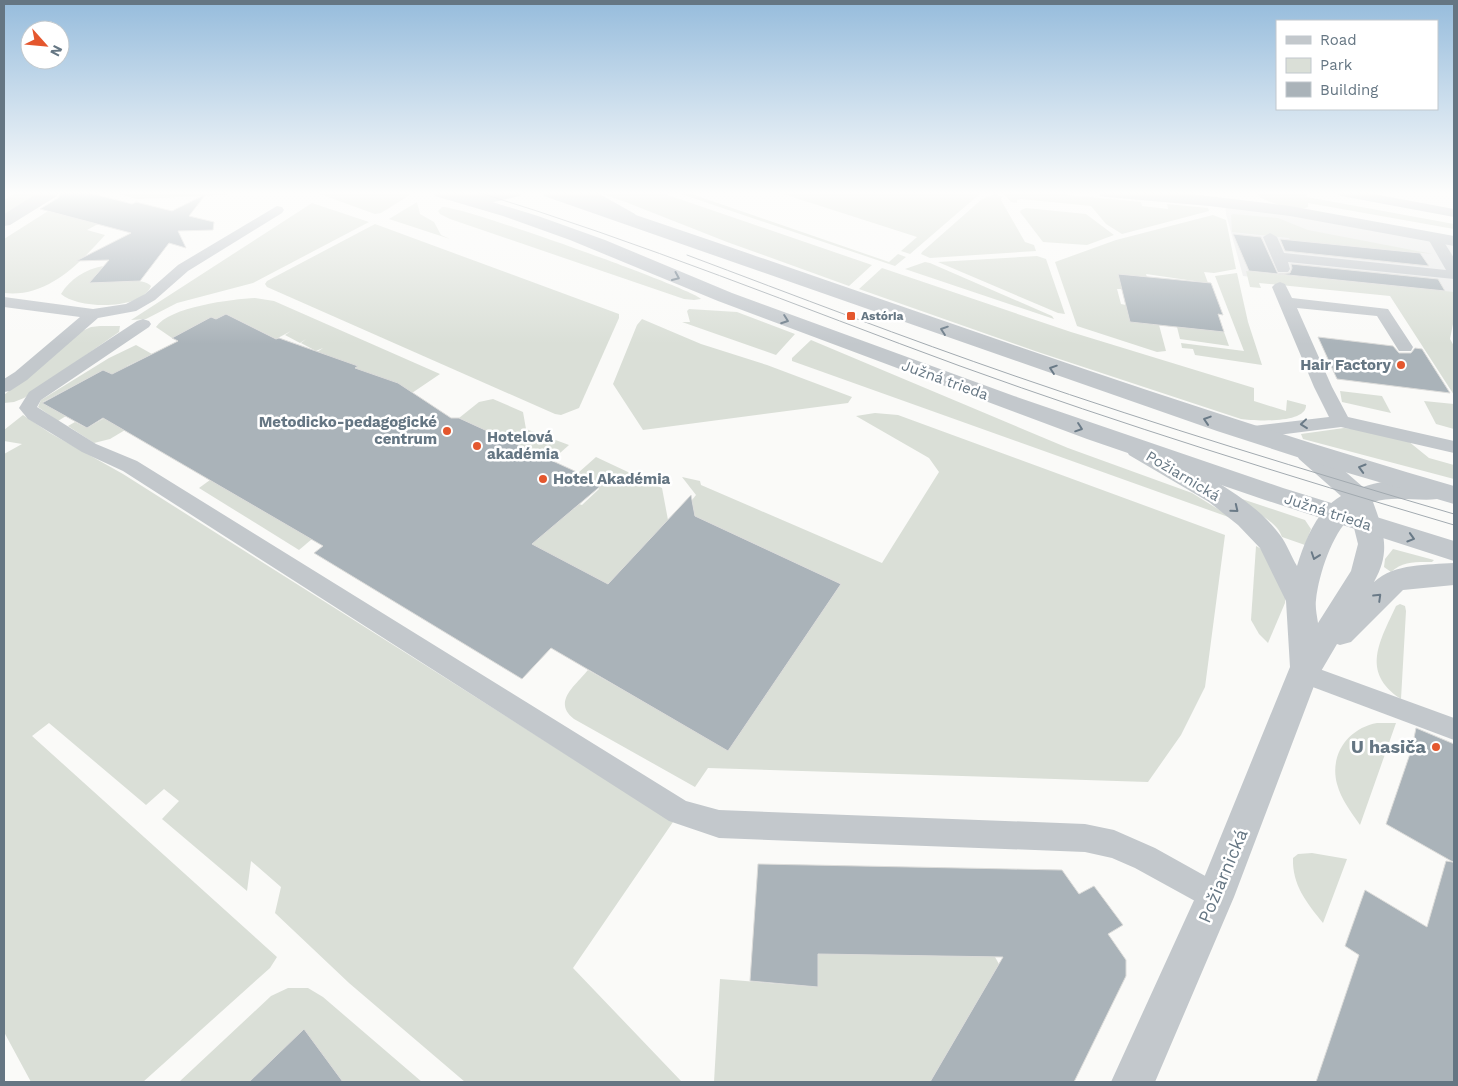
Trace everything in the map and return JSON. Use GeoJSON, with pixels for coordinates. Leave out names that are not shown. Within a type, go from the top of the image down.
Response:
{"type":"FeatureCollection","features":[{"type":"Feature","properties":{"kind":"street","name":"Južná trieda"},"geometry":{"type":"LineString","coordinates":[[598,243],[739,303],[951,382],[1134,447],[1336,515],[1454,551]]}},
{"type":"Feature","properties":{"kind":"street"},"geometry":{"type":"LineString","coordinates":[[698,243],[1076,377],[1308,453],[1449,493]]}},
{"type":"Feature","properties":{"kind":"street","name":"Požiarnická"},"geometry":{"type":"LineString","coordinates":[[1134,447],[1218,496],[1246,518],[1270,542],[1302,601]]}},
{"type":"Feature","properties":{"kind":"street","name":"Požiarnická"},"geometry":{"type":"LineString","coordinates":[[1133,1082],[1215,897],[1304,670],[1365,573],[1372,544],[1368,525],[1357,496],[1329,469],[1308,453]]}},
{"type":"Feature","properties":{"kind":"street"},"geometry":{"type":"LineString","coordinates":[[1357,496],[1392,489],[1412,488],[1449,493]]}},
{"type":"Feature","properties":{"kind":"street","name":"Požiarnická"},"geometry":{"type":"LineString","coordinates":[[1304,670],[1302,601],[1314,556],[1324,531],[1336,515],[1357,496]]}},
{"type":"Feature","properties":{"kind":"street","name":"Požiarnická"},"geometry":{"type":"LineString","coordinates":[[1304,670],[1393,582],[1410,577],[1454,574]]}},
{"type":"Feature","properties":{"kind":"lane"},"geometry":{"type":"LineString","coordinates":[[4,302],[93,314],[120,310],[140,303],[183,268],[224,243]]}},
{"type":"Feature","properties":{"kind":"lane"},"geometry":{"type":"LineString","coordinates":[[1272,243],[1278,257],[1284,289],[1330,402],[1341,421]]}},
{"type":"Feature","properties":{"kind":"lane"},"geometry":{"type":"LineString","coordinates":[[1437,243],[1454,270]]}},
{"type":"Feature","properties":{"kind":"lane"},"geometry":{"type":"LineString","coordinates":[[1278,257],[1454,274]]}},
{"type":"Feature","properties":{"kind":"lane"},"geometry":{"type":"LineString","coordinates":[[1284,289],[1382,312],[1405,347]]}},
{"type":"Feature","properties":{"kind":"lane"},"geometry":{"type":"LineString","coordinates":[[4,387],[21,376],[93,314]]}},
{"type":"Feature","properties":{"kind":"lane"},"geometry":{"type":"LineString","coordinates":[[144,324],[35,396],[28,408],[34,415],[89,448],[139,472],[679,812],[719,824],[1085,838],[1122,848],[1215,897]]}},
{"type":"Feature","properties":{"kind":"lane"},"geometry":{"type":"LineString","coordinates":[[1245,433],[1341,421],[1454,447]]}},
{"type":"Feature","properties":{"kind":"lane"},"geometry":{"type":"LineString","coordinates":[[1304,670],[1454,729]]}},
{"type":"Feature","properties":{"kind":"shaded area"},"geometry":{"type":"Polygon","coordinates":[[[1234,243],[1454,243],[1454,301],[1243,276],[1234,243]]]}},
{"type":"Feature","properties":{"kind":"green space"},"geometry":{"type":"Polygon","coordinates":[[[4,243],[98,243],[61,277],[48,284],[20,293],[4,293],[4,243]]]}},
{"type":"Feature","properties":{"kind":"green space"},"geometry":{"type":"Polygon","coordinates":[[[251,243],[330,243],[253,283],[177,303],[146,319],[131,320],[251,243]]]}},
{"type":"Feature","properties":{"kind":"green space"},"geometry":{"type":"Polygon","coordinates":[[[340,243],[426,243],[619,314],[619,318],[579,408],[561,415],[267,287],[265,284],[267,281],[340,243]]]}},
{"type":"Feature","properties":{"kind":"green space"},"geometry":{"type":"Polygon","coordinates":[[[519,243],[559,243],[659,280],[701,299],[684,299],[519,243]]]}},
{"type":"Feature","properties":{"kind":"green space"},"geometry":{"type":"Polygon","coordinates":[[[729,243],[807,243],[872,265],[849,286],[729,243]]]}},
{"type":"Feature","properties":{"kind":"green space"},"geometry":{"type":"Polygon","coordinates":[[[826,243],[833,243],[889,262],[898,254],[906,257],[895,266],[826,243]]]}},
{"type":"Feature","properties":{"kind":"green space"},"geometry":{"type":"Polygon","coordinates":[[[911,243],[923,243],[910,254],[901,251],[911,243]]]}},
{"type":"Feature","properties":{"kind":"green space"},"geometry":{"type":"Polygon","coordinates":[[[933,243],[1027,243],[1034,245],[1036,251],[930,258],[921,254],[933,243]]]}},
{"type":"Feature","properties":{"kind":"green space"},"geometry":{"type":"Polygon","coordinates":[[[1053,243],[1093,243],[1087,245],[1053,243]]]}},
{"type":"Feature","properties":{"kind":"green space"},"geometry":{"type":"Polygon","coordinates":[[[1109,243],[1231,243],[1236,269],[1214,273],[1204,272],[1208,283],[1146,274],[1147,277],[1119,274],[1122,289],[1117,289],[1121,304],[1126,305],[1159,325],[1166,351],[1157,352],[1077,326],[1055,262],[1109,243]]]}},
{"type":"Feature","properties":{"kind":"green space"},"geometry":{"type":"Polygon","coordinates":[[[1317,243],[1374,243],[1433,254],[1317,243]]]}},
{"type":"Feature","properties":{"kind":"green space"},"geometry":{"type":"Polygon","coordinates":[[[1037,256],[1046,259],[1065,314],[1058,313],[938,262],[1037,256]]]}},
{"type":"Feature","properties":{"kind":"green space"},"geometry":{"type":"Polygon","coordinates":[[[925,262],[1052,316],[1054,319],[905,269],[925,262]]]}},
{"type":"Feature","properties":{"kind":"green space"},"geometry":{"type":"Polygon","coordinates":[[[103,266],[90,283],[132,280],[147,283],[151,286],[145,294],[135,300],[109,305],[81,303],[61,294],[79,276],[103,266]]]}},
{"type":"Feature","properties":{"kind":"green space"},"geometry":{"type":"Polygon","coordinates":[[[882,268],[1071,332],[1254,388],[1254,401],[1286,411],[1287,400],[1306,405],[1304,411],[1289,418],[1279,420],[1241,419],[1035,351],[859,289],[882,268]]]}},
{"type":"Feature","properties":{"kind":"green space"},"geometry":{"type":"Polygon","coordinates":[[[1246,271],[1454,292],[1454,319],[1450,339],[1454,346],[1454,395],[1390,296],[1259,283],[1261,288],[1250,287],[1246,271]]]}},
{"type":"Feature","properties":{"kind":"green space"},"geometry":{"type":"Polygon","coordinates":[[[1237,273],[1248,322],[1262,365],[1195,355],[1193,349],[1182,348],[1181,343],[1244,351],[1215,276],[1237,273]]]}},
{"type":"Feature","properties":{"kind":"green space"},"geometry":{"type":"Polygon","coordinates":[[[255,298],[274,301],[440,374],[412,393],[352,369],[357,366],[351,369],[317,352],[323,348],[316,351],[301,343],[306,339],[300,343],[285,335],[291,331],[276,339],[226,314],[216,319],[211,317],[172,338],[156,327],[163,320],[187,309],[217,302],[255,298]]]}},
{"type":"Feature","properties":{"kind":"green space"},"geometry":{"type":"Polygon","coordinates":[[[689,309],[737,312],[795,334],[776,355],[682,322],[690,322],[687,311],[689,309]]]}},
{"type":"Feature","properties":{"kind":"green space"},"geometry":{"type":"Polygon","coordinates":[[[642,319],[701,344],[767,365],[852,397],[848,403],[643,430],[613,384],[637,325],[642,319]]]}},
{"type":"Feature","properties":{"kind":"green space"},"geometry":{"type":"Polygon","coordinates":[[[120,326],[119,332],[24,398],[4,403],[4,395],[80,332],[91,327],[120,326]]]}},
{"type":"Feature","properties":{"kind":"green space"},"geometry":{"type":"Polygon","coordinates":[[[1177,327],[1224,332],[1229,346],[1180,339],[1177,327]]]}},
{"type":"Feature","properties":{"kind":"green space"},"geometry":{"type":"Polygon","coordinates":[[[811,340],[1068,448],[1192,493],[1234,519],[792,361],[792,358],[811,340]]]}},
{"type":"Feature","properties":{"kind":"green space"},"geometry":{"type":"Polygon","coordinates":[[[136,345],[152,354],[127,366],[177,399],[110,439],[94,443],[68,426],[75,422],[87,428],[148,393],[103,370],[43,402],[66,416],[58,421],[38,407],[41,400],[109,358],[136,345]]]}},
{"type":"Feature","properties":{"kind":"green space"},"geometry":{"type":"Polygon","coordinates":[[[1340,391],[1382,396],[1391,413],[1342,402],[1340,391]]]}},
{"type":"Feature","properties":{"kind":"green space"},"geometry":{"type":"Polygon","coordinates":[[[493,399],[523,412],[526,429],[569,445],[551,461],[459,418],[479,402],[493,399]]]}},
{"type":"Feature","properties":{"kind":"green space"},"geometry":{"type":"Polygon","coordinates":[[[1424,401],[1454,404],[1454,429],[1436,424],[1424,401]]]}},
{"type":"Feature","properties":{"kind":"green space"},"geometry":{"type":"Polygon","coordinates":[[[875,413],[898,415],[1225,535],[1205,687],[1181,735],[1148,782],[708,768],[695,787],[574,719],[568,713],[565,700],[572,688],[588,670],[728,750],[841,584],[695,516],[692,500],[696,495],[682,477],[700,481],[701,485],[882,563],[939,472],[929,458],[856,416],[875,413]]]}},
{"type":"Feature","properties":{"kind":"green space"},"geometry":{"type":"Polygon","coordinates":[[[23,415],[50,433],[123,474],[673,822],[573,968],[682,1082],[465,1082],[349,983],[275,913],[281,887],[251,861],[247,891],[162,819],[179,801],[164,789],[146,805],[49,723],[32,736],[277,957],[270,968],[143,1082],[31,1082],[4,1032],[4,454],[22,444],[4,441],[4,430],[23,415]]]}},
{"type":"Feature","properties":{"kind":"green space"},"geometry":{"type":"Polygon","coordinates":[[[1344,428],[1365,430],[1408,441],[1429,458],[1454,465],[1454,479],[1303,439],[1301,434],[1344,428]]]}},
{"type":"Feature","properties":{"kind":"green space"},"geometry":{"type":"Polygon","coordinates":[[[596,457],[662,488],[668,520],[608,584],[531,544],[569,507],[574,509],[579,504],[582,505],[599,489],[597,482],[578,473],[596,457]]]}},
{"type":"Feature","properties":{"kind":"green space"},"geometry":{"type":"Polygon","coordinates":[[[210,480],[312,539],[299,550],[199,488],[210,480]]]}},
{"type":"Feature","properties":{"kind":"green space"},"geometry":{"type":"Polygon","coordinates":[[[1239,498],[1305,520],[1311,529],[1305,545],[1282,537],[1269,520],[1239,498]]]}},
{"type":"Feature","properties":{"kind":"green space"},"geometry":{"type":"Polygon","coordinates":[[[1256,546],[1267,552],[1286,593],[1285,603],[1268,643],[1259,634],[1251,620],[1256,546]]]}},
{"type":"Feature","properties":{"kind":"green space"},"geometry":{"type":"Polygon","coordinates":[[[1393,549],[1434,560],[1432,562],[1405,564],[1391,572],[1384,567],[1385,559],[1393,549]]]}},
{"type":"Feature","properties":{"kind":"green space"},"geometry":{"type":"Polygon","coordinates":[[[1400,604],[1405,606],[1406,611],[1401,699],[1388,689],[1377,667],[1377,656],[1384,631],[1396,606],[1400,604]]]}},
{"type":"Feature","properties":{"kind":"green space"},"geometry":{"type":"Polygon","coordinates":[[[1377,723],[1396,723],[1360,825],[1339,790],[1335,773],[1336,763],[1339,753],[1350,737],[1358,730],[1377,723]]]}},
{"type":"Feature","properties":{"kind":"green space"},"geometry":{"type":"Polygon","coordinates":[[[1312,853],[1347,859],[1323,923],[1302,893],[1293,868],[1293,858],[1298,854],[1312,853]]]}},
{"type":"Feature","properties":{"kind":"green space"},"geometry":{"type":"Polygon","coordinates":[[[818,954],[995,957],[999,964],[930,1082],[714,1082],[720,979],[818,987],[818,954]]]}},
{"type":"Feature","properties":{"kind":"green space"},"geometry":{"type":"Polygon","coordinates":[[[288,988],[308,988],[323,997],[422,1082],[343,1082],[304,1030],[249,1082],[179,1082],[271,996],[288,988]]]}},
{"type":"Feature","properties":{"kind":"building"},"geometry":{"type":"Polygon","coordinates":[[[112,243],[183,243],[186,248],[169,243],[140,281],[89,283],[109,260],[76,261],[112,243]]]}},
{"type":"Feature","properties":{"kind":"building"},"geometry":{"type":"Polygon","coordinates":[[[1237,243],[1264,243],[1278,274],[1249,271],[1237,243]]]}},
{"type":"Feature","properties":{"kind":"building"},"geometry":{"type":"Polygon","coordinates":[[[1282,243],[1317,243],[1420,253],[1429,266],[1285,251],[1282,243]]]}},
{"type":"Feature","properties":{"kind":"building"},"geometry":{"type":"Polygon","coordinates":[[[1291,264],[1438,279],[1445,291],[1278,274],[1290,273],[1291,264]]]}},
{"type":"Feature","properties":{"kind":"building"},"geometry":{"type":"Polygon","coordinates":[[[1118,274],[1211,283],[1223,315],[1218,314],[1224,332],[1130,322],[1118,274]]]}},
{"type":"Feature","properties":{"kind":"building"},"geometry":{"type":"Polygon","coordinates":[[[226,314],[276,339],[279,338],[358,366],[355,368],[398,383],[451,418],[459,418],[603,484],[532,544],[608,584],[691,495],[695,516],[841,584],[728,751],[551,648],[522,679],[314,553],[323,546],[103,418],[87,428],[42,403],[103,370],[112,374],[178,341],[172,338],[211,317],[216,319],[226,314]]]}},
{"type":"Feature","properties":{"kind":"building"},"geometry":{"type":"Polygon","coordinates":[[[1318,337],[1393,346],[1399,353],[1411,353],[1415,348],[1422,349],[1450,393],[1337,379],[1318,337]]]}},
{"type":"Feature","properties":{"kind":"building"},"geometry":{"type":"Polygon","coordinates":[[[1416,728],[1454,744],[1454,1082],[1316,1082],[1359,955],[1345,946],[1365,890],[1427,927],[1446,861],[1453,862],[1386,824],[1412,748],[1416,728]]]}},
{"type":"Feature","properties":{"kind":"building"},"geometry":{"type":"Polygon","coordinates":[[[758,864],[1062,870],[1079,894],[1094,886],[1123,925],[1108,934],[1126,960],[1126,976],[1074,1082],[930,1082],[1003,957],[818,954],[818,987],[750,981],[758,864]]]}},
{"type":"Feature","properties":{"kind":"building"},"geometry":{"type":"Polygon","coordinates":[[[304,1029],[343,1082],[249,1082],[304,1029]]]}},
{"type":"Feature","properties":{"kind":"tram line"},"geometry":{"type":"LineString","coordinates":[[630,243],[960,366],[1083,409],[1268,469],[1454,525]]}},
{"type":"Feature","properties":{"kind":"tram line"},"geometry":{"type":"LineString","coordinates":[[687,255],[851,317],[1069,395],[1234,448],[1454,514]]}},
{"type":"Feature","properties":{"kind":"place","name":"Astória"},"geometry":{"type":"Point","coordinates":[851,316]}},
{"type":"Feature","properties":{"kind":"place","name":"Hair Factory"},"geometry":{"type":"Point","coordinates":[1401,365]}},
{"type":"Feature","properties":{"kind":"place","name":"Metodicko-pedagogické centrum"},"geometry":{"type":"Point","coordinates":[447,431]}},
{"type":"Feature","properties":{"kind":"place","name":"Hotelová akadémia"},"geometry":{"type":"Point","coordinates":[477,446]}},
{"type":"Feature","properties":{"kind":"place","name":"Hotel Akadémia"},"geometry":{"type":"Point","coordinates":[543,479]}},
{"type":"Feature","properties":{"kind":"place","name":"U hasiča"},"geometry":{"type":"Point","coordinates":[1436,747]}}]}
